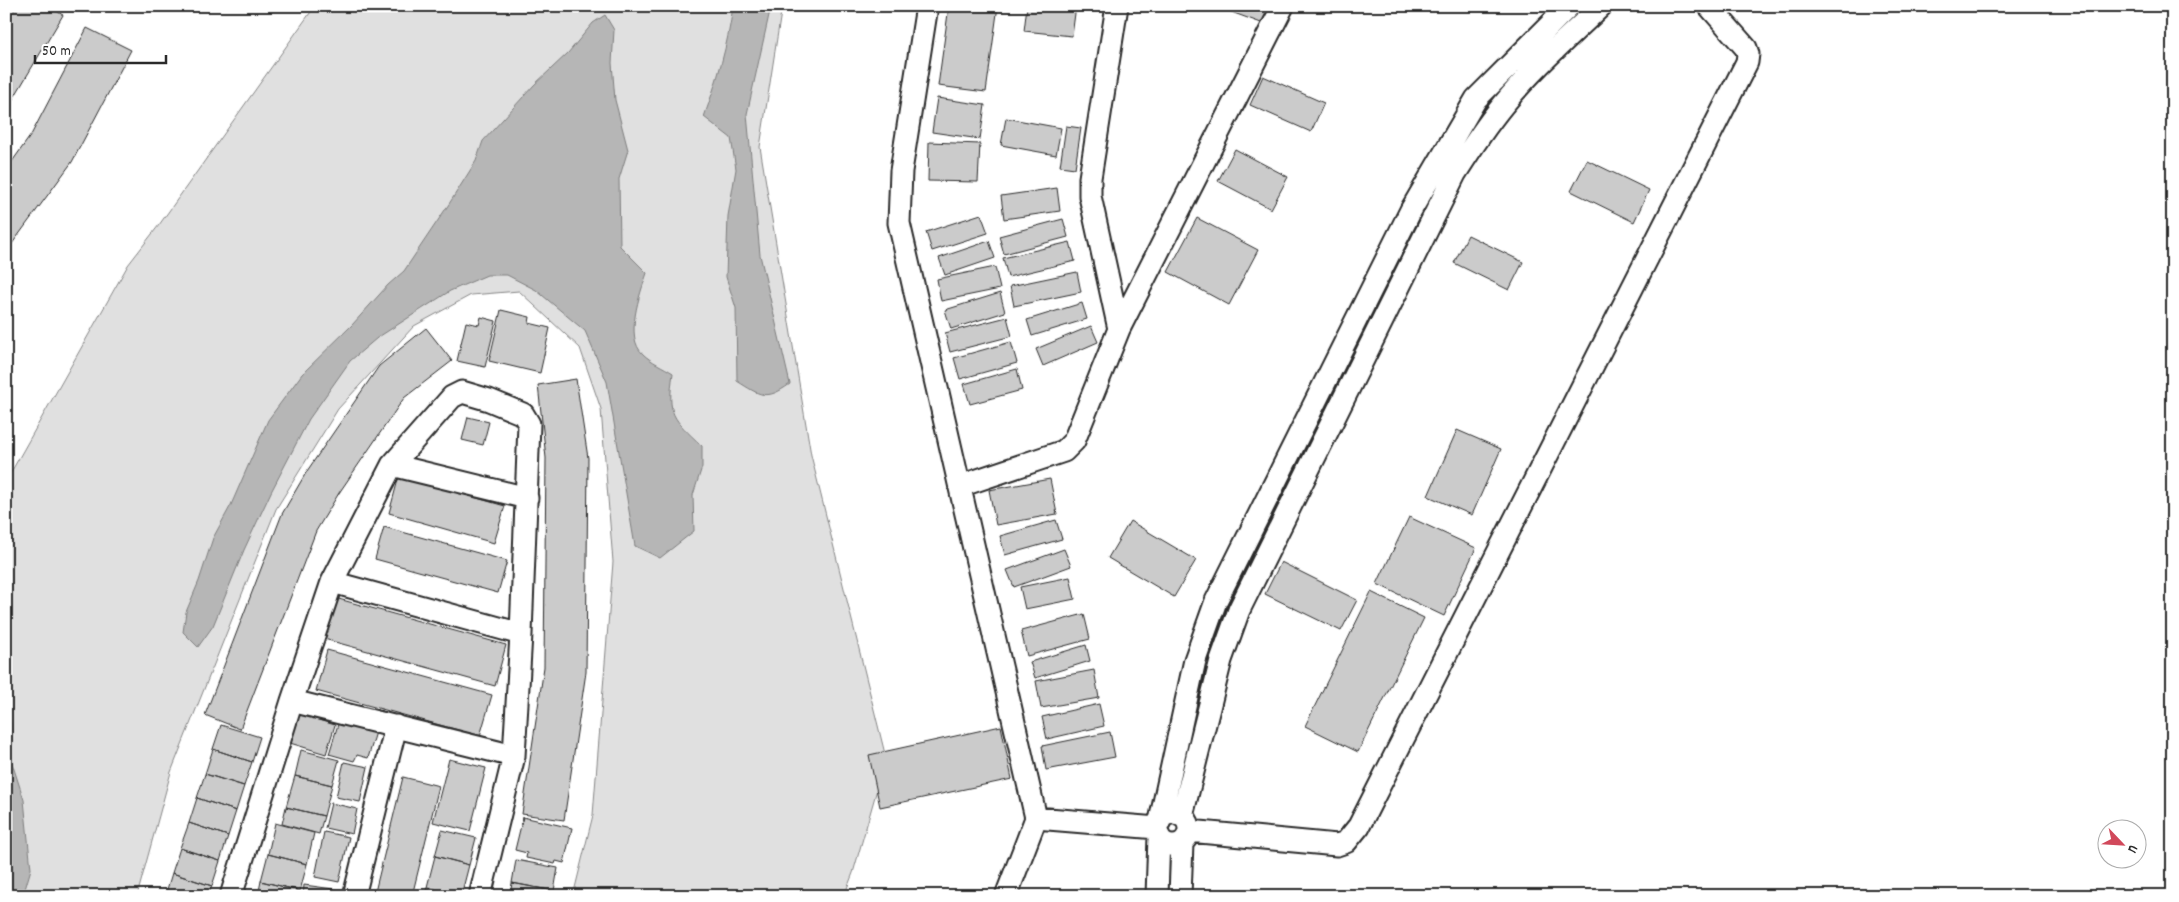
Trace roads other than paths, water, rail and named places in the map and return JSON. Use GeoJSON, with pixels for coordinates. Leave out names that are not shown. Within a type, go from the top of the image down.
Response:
{"type":"FeatureCollection","features":[{"type":"Feature","properties":{"kind":"street"},"geometry":{"type":"LineString","coordinates":[[928,6],[901,171],[899,223],[1036,818],[1006,896]]}},
{"type":"Feature","properties":{"kind":"street"},"geometry":{"type":"LineString","coordinates":[[1118,6],[1090,178],[1090,196],[1119,329]]}},
{"type":"Feature","properties":{"kind":"street"},"geometry":{"type":"LineString","coordinates":[[960,486],[1064,450],[1074,441],[1081,428],[1119,329],[1283,6]]}},
{"type":"Feature","properties":{"kind":"street"},"geometry":{"type":"LineString","coordinates":[[1157,896],[1159,828],[1195,660],[1216,601],[1411,210],[1476,99],[1569,6]]}},
{"type":"Feature","properties":{"kind":"street"},"geometry":{"type":"LineString","coordinates":[[1180,896],[1184,830],[1222,660],[1239,610],[1455,174],[1482,132],[1504,103],[1538,66],[1602,6]]}},
{"type":"Feature","properties":{"kind":"street"},"geometry":{"type":"LineString","coordinates":[[1159,828],[1172,813],[1184,830],[1337,845],[1346,842],[1359,826],[1747,62],[1748,54],[1746,48],[1709,6]]}},
{"type":"Feature","properties":{"kind":"street"},"geometry":{"type":"LineString","coordinates":[[1333,366],[1354,377]]}},
{"type":"Feature","properties":{"kind":"street"},"geometry":{"type":"LineString","coordinates":[[231,896],[292,701],[332,582],[392,465],[452,397],[462,392],[523,414],[529,424],[522,634],[514,756],[480,896]]}},
{"type":"Feature","properties":{"kind":"street"},"geometry":{"type":"LineString","coordinates":[[392,465],[527,498]]}},
{"type":"Feature","properties":{"kind":"street"},"geometry":{"type":"LineString","coordinates":[[332,582],[522,634]]}},
{"type":"Feature","properties":{"kind":"street"},"geometry":{"type":"LineString","coordinates":[[292,701],[514,756]]}},
{"type":"Feature","properties":{"kind":"street"},"geometry":{"type":"LineString","coordinates":[[354,896],[396,726]]}},
{"type":"Feature","properties":{"kind":"street"},"geometry":{"type":"LineString","coordinates":[[1036,818],[1159,828]]}},
{"type":"Feature","properties":{"kind":"street"},"geometry":{"type":"LineString","coordinates":[[1159,828],[1166,844],[1177,845],[1184,830]]}}]}
